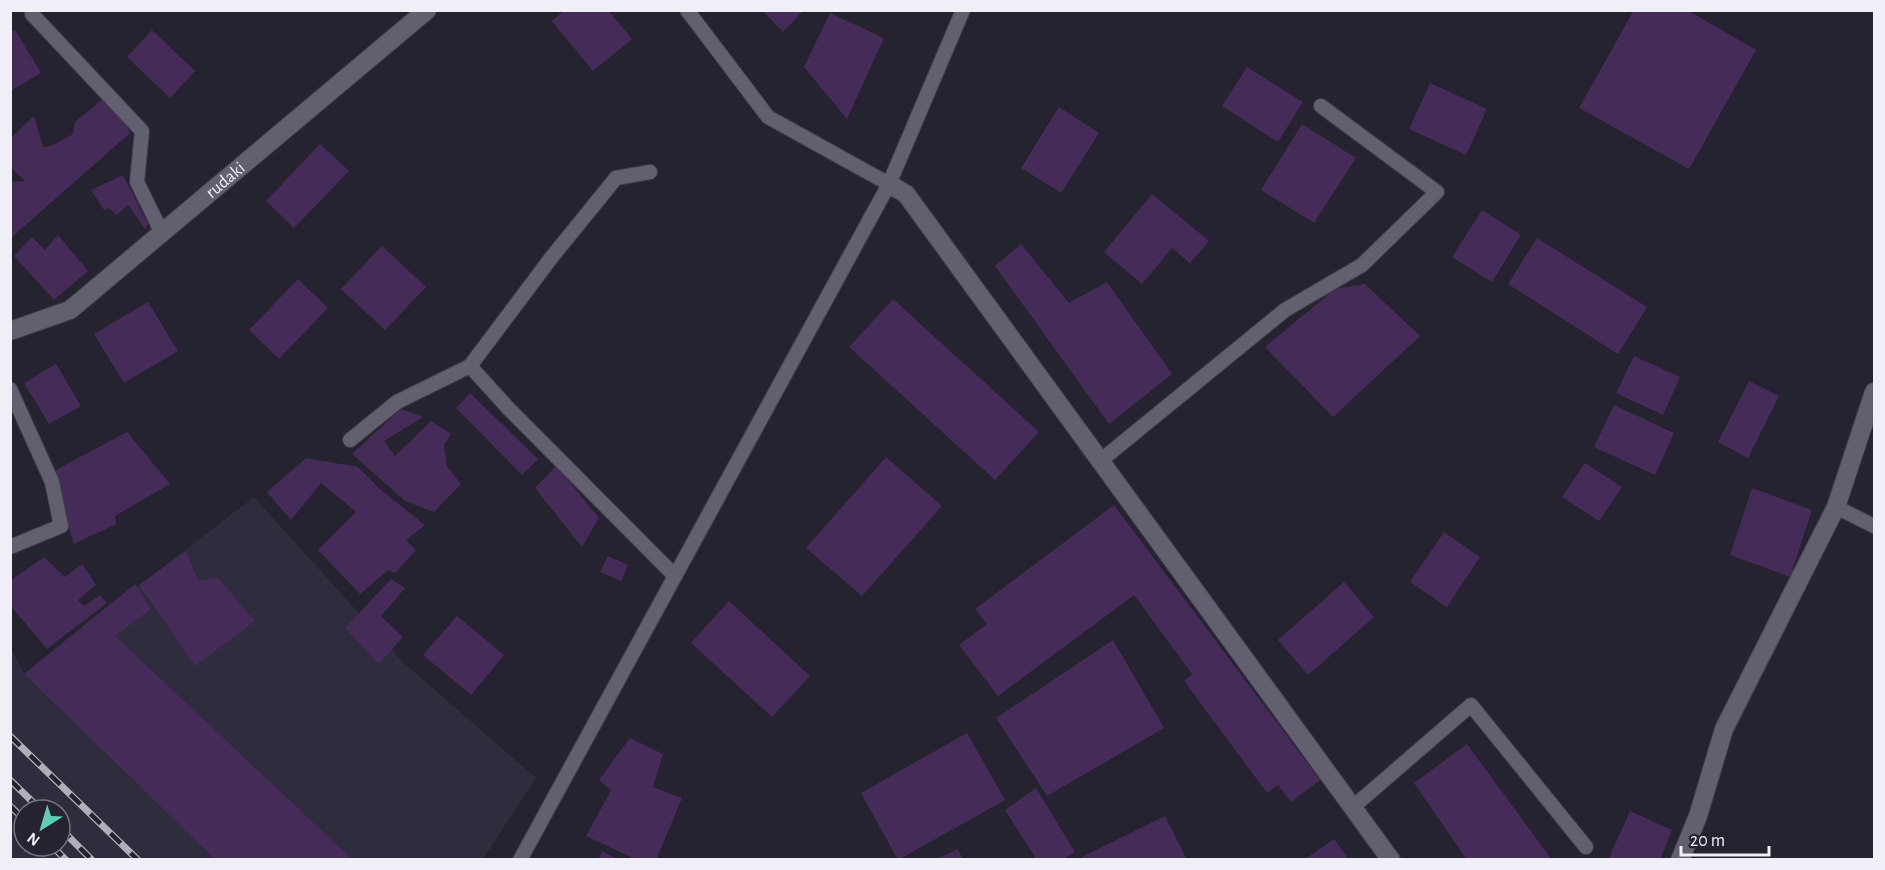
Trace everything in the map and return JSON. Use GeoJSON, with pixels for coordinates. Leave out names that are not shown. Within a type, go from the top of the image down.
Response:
{"type":"FeatureCollection","features":[{"type":"Feature","properties":{"kind":"street","name":"rudaki"},"geometry":{"type":"LineString","coordinates":[[10,331],[70,310],[427,10]]}},
{"type":"Feature","properties":{"kind":"street"},"geometry":{"type":"LineString","coordinates":[[889,184],[906,194],[1391,860]]}},
{"type":"Feature","properties":{"kind":"street"},"geometry":{"type":"LineString","coordinates":[[1680,860],[1698,816],[1724,729],[1836,507],[1875,392]]}},
{"type":"Feature","properties":{"kind":"lane"},"geometry":{"type":"LineString","coordinates":[[687,10],[768,117],[889,184]]}},
{"type":"Feature","properties":{"kind":"lane"},"geometry":{"type":"LineString","coordinates":[[520,860],[889,184],[963,10]]}},
{"type":"Feature","properties":{"kind":"lane"},"geometry":{"type":"LineString","coordinates":[[32,14],[142,131],[137,182],[162,233]]}},
{"type":"Feature","properties":{"kind":"lane"},"geometry":{"type":"LineString","coordinates":[[1099,462],[1286,310],[1362,265],[1437,192],[1321,106]]}},
{"type":"Feature","properties":{"kind":"lane"},"geometry":{"type":"LineString","coordinates":[[350,440],[397,402],[470,366],[551,258],[616,178],[650,172]]}},
{"type":"Feature","properties":{"kind":"lane"},"geometry":{"type":"LineString","coordinates":[[470,366],[507,408],[675,576]]}},
{"type":"Feature","properties":{"kind":"lane"},"geometry":{"type":"LineString","coordinates":[[10,389],[52,482],[61,526],[10,547]]}},
{"type":"Feature","properties":{"kind":"lane"},"geometry":{"type":"LineString","coordinates":[[1836,507],[1875,526]]}},
{"type":"Feature","properties":{"kind":"lane"},"geometry":{"type":"LineString","coordinates":[[1353,807],[1471,705],[1586,848]]}},
{"type":"Feature","properties":{"kind":"shaded area"},"geometry":{"type":"Polygon","coordinates":[[[254,497],[404,663],[536,778],[483,859],[11,859],[10,653],[14,653],[24,674],[254,497]]]}},
{"type":"Feature","properties":{"kind":"building"},"geometry":{"type":"Polygon","coordinates":[[[565,10],[608,10],[632,39],[593,71],[552,21],[565,10]]]}},
{"type":"Feature","properties":{"kind":"building"},"geometry":{"type":"Polygon","coordinates":[[[762,10],[804,10],[783,32],[762,10]]]}},
{"type":"Feature","properties":{"kind":"building"},"geometry":{"type":"Polygon","coordinates":[[[1634,10],[1687,10],[1756,50],[1689,169],[1579,108],[1634,10]]]}},
{"type":"Feature","properties":{"kind":"building"},"geometry":{"type":"Polygon","coordinates":[[[830,13],[884,38],[847,119],[804,67],[830,13]]]}},
{"type":"Feature","properties":{"kind":"building"},"geometry":{"type":"Polygon","coordinates":[[[15,30],[41,73],[10,91],[10,33],[15,30]]]}},
{"type":"Feature","properties":{"kind":"building"},"geometry":{"type":"Polygon","coordinates":[[[152,30],[195,71],[170,98],[127,57],[152,30]]]}},
{"type":"Feature","properties":{"kind":"building"},"geometry":{"type":"Polygon","coordinates":[[[1247,67],[1303,102],[1278,142],[1222,106],[1247,67]]]}},
{"type":"Feature","properties":{"kind":"building"},"geometry":{"type":"Polygon","coordinates":[[[1430,83],[1487,109],[1466,155],[1409,129],[1430,83]]]}},
{"type":"Feature","properties":{"kind":"building"},"geometry":{"type":"Polygon","coordinates":[[[103,99],[121,113],[130,133],[12,237],[10,182],[25,181],[10,167],[10,139],[34,116],[43,147],[51,146],[73,134],[75,122],[103,99]]]}},
{"type":"Feature","properties":{"kind":"building"},"geometry":{"type":"Polygon","coordinates":[[[1059,107],[1099,133],[1061,193],[1021,168],[1059,107]]]}},
{"type":"Feature","properties":{"kind":"building"},"geometry":{"type":"Polygon","coordinates":[[[1302,124],[1356,158],[1314,223],[1261,190],[1302,124]]]}},
{"type":"Feature","properties":{"kind":"building"},"geometry":{"type":"Polygon","coordinates":[[[320,144],[349,171],[294,228],[266,201],[320,144]]]}},
{"type":"Feature","properties":{"kind":"building"},"geometry":{"type":"Polygon","coordinates":[[[123,175],[148,224],[145,229],[128,205],[117,215],[108,208],[104,210],[91,190],[123,175]]]}},
{"type":"Feature","properties":{"kind":"building"},"geometry":{"type":"Polygon","coordinates":[[[1152,194],[1209,241],[1190,263],[1172,248],[1142,284],[1104,252],[1152,194]]]}},
{"type":"Feature","properties":{"kind":"building"},"geometry":{"type":"Polygon","coordinates":[[[1482,210],[1521,235],[1492,282],[1452,257],[1482,210]]]}},
{"type":"Feature","properties":{"kind":"building"},"geometry":{"type":"Polygon","coordinates":[[[58,235],[88,271],[54,300],[14,256],[32,237],[45,250],[58,235]]]}},
{"type":"Feature","properties":{"kind":"building"},"geometry":{"type":"Polygon","coordinates":[[[1537,238],[1647,307],[1618,354],[1508,284],[1537,238]]]}},
{"type":"Feature","properties":{"kind":"building"},"geometry":{"type":"Polygon","coordinates":[[[1021,244],[1069,303],[1107,282],[1172,374],[1109,424],[995,266],[1021,244]]]}},
{"type":"Feature","properties":{"kind":"building"},"geometry":{"type":"Polygon","coordinates":[[[382,246],[426,287],[385,330],[341,289],[382,246]]]}},
{"type":"Feature","properties":{"kind":"building"},"geometry":{"type":"Polygon","coordinates":[[[298,279],[328,308],[279,359],[249,330],[298,279]]]}},
{"type":"Feature","properties":{"kind":"building"},"geometry":{"type":"Polygon","coordinates":[[[1365,284],[1420,336],[1333,417],[1265,347],[1335,289],[1365,284]]]}},
{"type":"Feature","properties":{"kind":"building"},"geometry":{"type":"Polygon","coordinates":[[[893,299],[1039,432],[995,480],[849,347],[893,299]]]}},
{"type":"Feature","properties":{"kind":"building"},"geometry":{"type":"Polygon","coordinates":[[[148,302],[178,351],[124,383],[94,334],[148,302]]]}},
{"type":"Feature","properties":{"kind":"building"},"geometry":{"type":"Polygon","coordinates":[[[1634,356],[1680,377],[1663,415],[1616,393],[1634,356]]]}},
{"type":"Feature","properties":{"kind":"building"},"geometry":{"type":"Polygon","coordinates":[[[56,364],[81,406],[49,424],[24,383],[56,364]]]}},
{"type":"Feature","properties":{"kind":"building"},"geometry":{"type":"Polygon","coordinates":[[[1749,381],[1779,396],[1748,458],[1718,442],[1749,381]]]}},
{"type":"Feature","properties":{"kind":"building"},"geometry":{"type":"Polygon","coordinates":[[[470,393],[538,459],[522,475],[456,408],[470,393]]]}},
{"type":"Feature","properties":{"kind":"building"},"geometry":{"type":"Polygon","coordinates":[[[1614,405],[1674,433],[1655,475],[1594,447],[1614,405]]]}},
{"type":"Feature","properties":{"kind":"building"},"geometry":{"type":"Polygon","coordinates":[[[401,409],[423,417],[384,441],[395,456],[431,421],[451,434],[444,445],[447,466],[461,484],[434,512],[405,501],[352,454],[401,409]]]}},
{"type":"Feature","properties":{"kind":"building"},"geometry":{"type":"Polygon","coordinates":[[[127,432],[170,484],[115,516],[116,524],[74,544],[52,472],[127,432]]]}},
{"type":"Feature","properties":{"kind":"building"},"geometry":{"type":"Polygon","coordinates":[[[886,457],[942,506],[862,596],[806,548],[886,457]]]}},
{"type":"Feature","properties":{"kind":"building"},"geometry":{"type":"Polygon","coordinates":[[[306,458],[358,467],[381,490],[425,525],[406,540],[416,550],[395,573],[388,570],[360,594],[318,550],[356,512],[321,483],[291,520],[267,492],[306,458]]]}},
{"type":"Feature","properties":{"kind":"building"},"geometry":{"type":"Polygon","coordinates":[[[1585,463],[1622,487],[1599,521],[1562,497],[1585,463]]]}},
{"type":"Feature","properties":{"kind":"building"},"geometry":{"type":"Polygon","coordinates":[[[556,466],[599,518],[582,547],[535,488],[556,466]]]}},
{"type":"Feature","properties":{"kind":"building"},"geometry":{"type":"Polygon","coordinates":[[[1752,488],[1812,510],[1790,577],[1730,555],[1752,488]]]}},
{"type":"Feature","properties":{"kind":"building"},"geometry":{"type":"Polygon","coordinates":[[[1114,505],[1320,780],[1291,802],[1278,785],[1267,793],[1184,681],[1192,674],[1134,595],[998,696],[959,645],[987,624],[975,609],[1114,505]]]}},
{"type":"Feature","properties":{"kind":"building"},"geometry":{"type":"Polygon","coordinates":[[[1444,532],[1480,557],[1447,607],[1410,582],[1444,532]]]}},
{"type":"Feature","properties":{"kind":"building"},"geometry":{"type":"Polygon","coordinates":[[[186,551],[198,580],[218,578],[255,621],[195,666],[139,585],[186,551]]]}},
{"type":"Feature","properties":{"kind":"building"},"geometry":{"type":"Polygon","coordinates":[[[608,556],[628,565],[621,581],[600,572],[608,556]]]}},
{"type":"Feature","properties":{"kind":"building"},"geometry":{"type":"Polygon","coordinates":[[[44,557],[65,577],[82,564],[96,585],[78,600],[84,606],[100,595],[107,603],[47,649],[10,605],[10,581],[44,557]]]}},
{"type":"Feature","properties":{"kind":"building"},"geometry":{"type":"Polygon","coordinates":[[[391,579],[405,588],[381,616],[403,637],[379,664],[345,628],[391,579]]]}},
{"type":"Feature","properties":{"kind":"building"},"geometry":{"type":"Polygon","coordinates":[[[1344,582],[1374,617],[1308,675],[1278,640],[1344,582]]]}},
{"type":"Feature","properties":{"kind":"building"},"geometry":{"type":"Polygon","coordinates":[[[135,584],[151,609],[115,636],[353,860],[216,860],[24,674],[135,584]]]}},
{"type":"Feature","properties":{"kind":"building"},"geometry":{"type":"Polygon","coordinates":[[[729,601],[810,676],[772,717],[691,643],[729,601]]]}},
{"type":"Feature","properties":{"kind":"building"},"geometry":{"type":"Polygon","coordinates":[[[457,616],[504,655],[471,695],[423,655],[457,616]]]}},
{"type":"Feature","properties":{"kind":"building"},"geometry":{"type":"Polygon","coordinates":[[[1113,640],[1164,728],[1047,796],[996,718],[1113,640]]]}},
{"type":"Feature","properties":{"kind":"building"},"geometry":{"type":"Polygon","coordinates":[[[967,733],[1005,800],[898,860],[861,793],[967,733]]]}},
{"type":"Feature","properties":{"kind":"building"},"geometry":{"type":"Polygon","coordinates":[[[630,738],[663,754],[653,787],[682,798],[656,860],[637,860],[586,836],[611,790],[599,780],[630,738]]]}},
{"type":"Feature","properties":{"kind":"building"},"geometry":{"type":"Polygon","coordinates":[[[1467,744],[1552,860],[1467,860],[1414,783],[1467,744]]]}},
{"type":"Feature","properties":{"kind":"building"},"geometry":{"type":"Polygon","coordinates":[[[1036,788],[1075,852],[1062,860],[1037,860],[1005,810],[1036,788]]]}},
{"type":"Feature","properties":{"kind":"building"},"geometry":{"type":"Polygon","coordinates":[[[1630,811],[1672,830],[1660,860],[1608,860],[1630,811]]]}},
{"type":"Feature","properties":{"kind":"building"},"geometry":{"type":"Polygon","coordinates":[[[1165,816],[1187,860],[1076,860],[1165,816]]]}},
{"type":"Feature","properties":{"kind":"building"},"geometry":{"type":"Polygon","coordinates":[[[1334,839],[1349,860],[1309,860],[1308,857],[1334,839]]]}},
{"type":"Feature","properties":{"kind":"building"},"geometry":{"type":"Polygon","coordinates":[[[958,849],[963,860],[935,860],[958,849]]]}},
{"type":"Feature","properties":{"kind":"building"},"geometry":{"type":"Polygon","coordinates":[[[602,851],[619,860],[598,860],[602,851]]]}},
{"type":"Feature","properties":{"kind":"railway"},"geometry":{"type":"LineString","coordinates":[[10,736],[138,860]]}},
{"type":"Feature","properties":{"kind":"railway"},"geometry":{"type":"LineString","coordinates":[[10,780],[29,798]]}},
{"type":"Feature","properties":{"kind":"railway"},"geometry":{"type":"LineString","coordinates":[[72,840],[92,860]]}}]}
